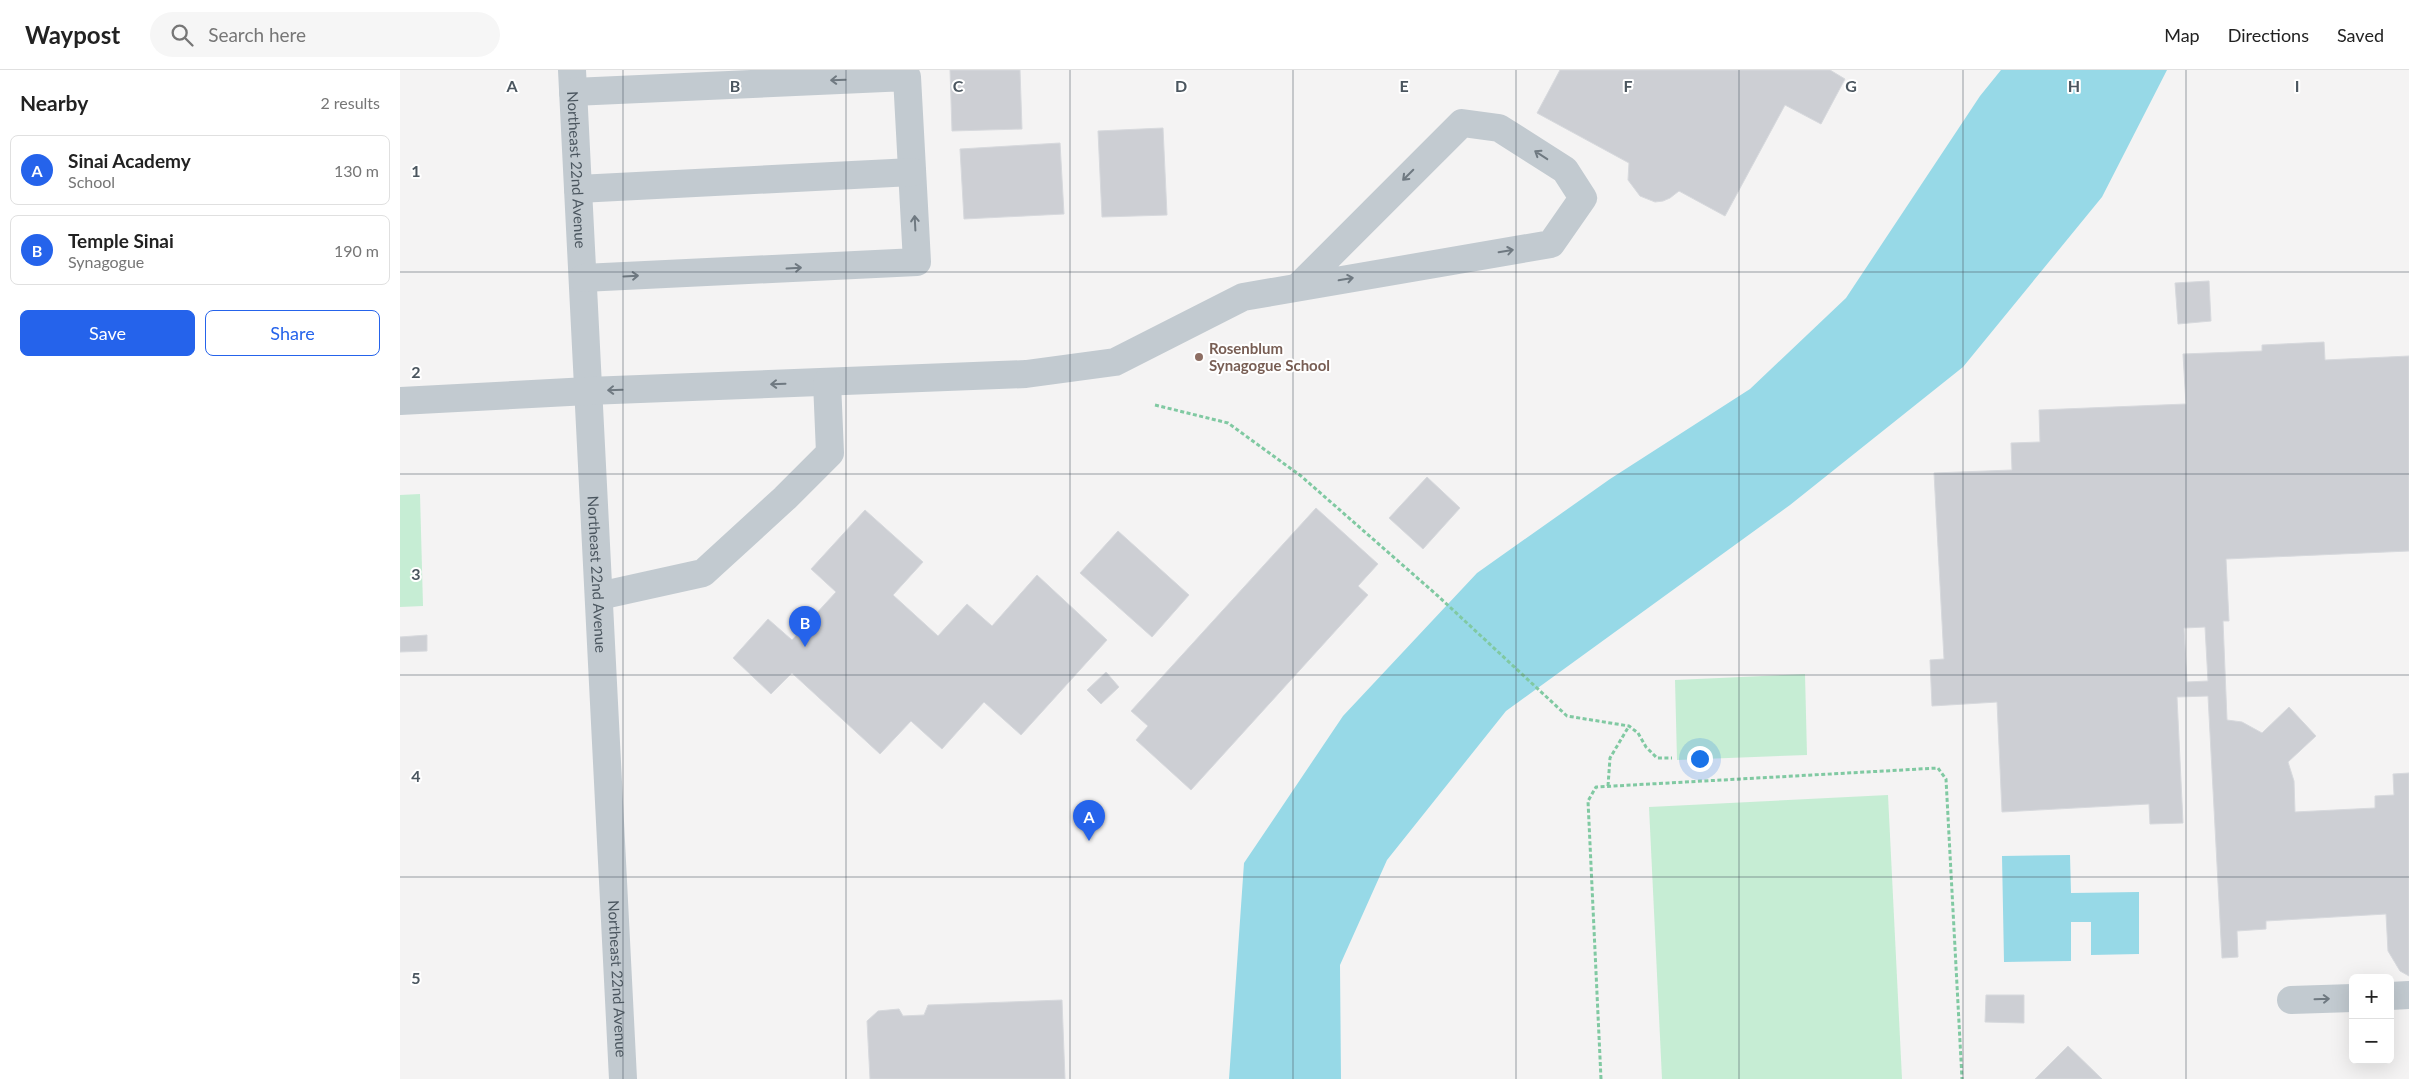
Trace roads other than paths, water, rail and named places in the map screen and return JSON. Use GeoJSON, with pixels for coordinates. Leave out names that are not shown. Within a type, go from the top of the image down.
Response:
{"type":"FeatureCollection","features":[{"type":"Feature","properties":{"kind":"street"},"geometry":{"type":"LineString","coordinates":[[573,81],[907,77],[917,262],[583,278]]}},
{"type":"Feature","properties":{"kind":"street","name":"Northeast 22nd Avenue"},"geometry":{"type":"LineString","coordinates":[[573,81],[623,1079]]}},
{"type":"Feature","properties":{"kind":"street"},"geometry":{"type":"LineString","coordinates":[[400,401],[588,391],[1026,374],[1115,362],[1243,297],[1551,244],[1582,198],[1565,170],[1499,128],[1462,123],[1298,287]]}},
{"type":"Feature","properties":{"kind":"street"},"geometry":{"type":"LineString","coordinates":[[578,190],[912,172]]}},
{"type":"Feature","properties":{"kind":"street"},"geometry":{"type":"LineString","coordinates":[[599,596],[703,573],[785,498],[830,452],[826,382]]}},
{"type":"Feature","properties":{"kind":"street"},"geometry":{"type":"LineString","coordinates":[[2394,996],[2409,995]]}},
{"type":"Feature","properties":{"kind":"street"},"geometry":{"type":"LineString","coordinates":[[2291,1000],[2349,998]]}},
{"type":"Feature","properties":{"kind":"water"},"geometry":{"type":"Polygon","coordinates":[[[2001,70],[2167,70],[2102,197],[1963,367],[1790,505],[1506,711],[1387,860],[1340,965],[1341,1079],[1229,1079],[1244,863],[1343,716],[1477,573],[1610,479],[1750,389],[1846,298],[1980,96],[2001,70]]]}},
{"type":"Feature","properties":{"kind":"water"},"geometry":{"type":"Polygon","coordinates":[[[2070,855],[2071,893],[2139,892],[2139,954],[2091,955],[2091,922],[2071,922],[2071,961],[2004,962],[2002,856],[2070,855]]]}},
{"type":"Feature","properties":{"kind":"place","name":"Rosenblum Synagogue School"},"geometry":{"type":"Point","coordinates":[1199,357]}},
{"type":"Feature","properties":{"kind":"place","name":"Temple Sinai"},"geometry":{"type":"Point","coordinates":[805,647]}},
{"type":"Feature","properties":{"kind":"place","name":"Sinai Academy"},"geometry":{"type":"Point","coordinates":[1089,841]}}]}
